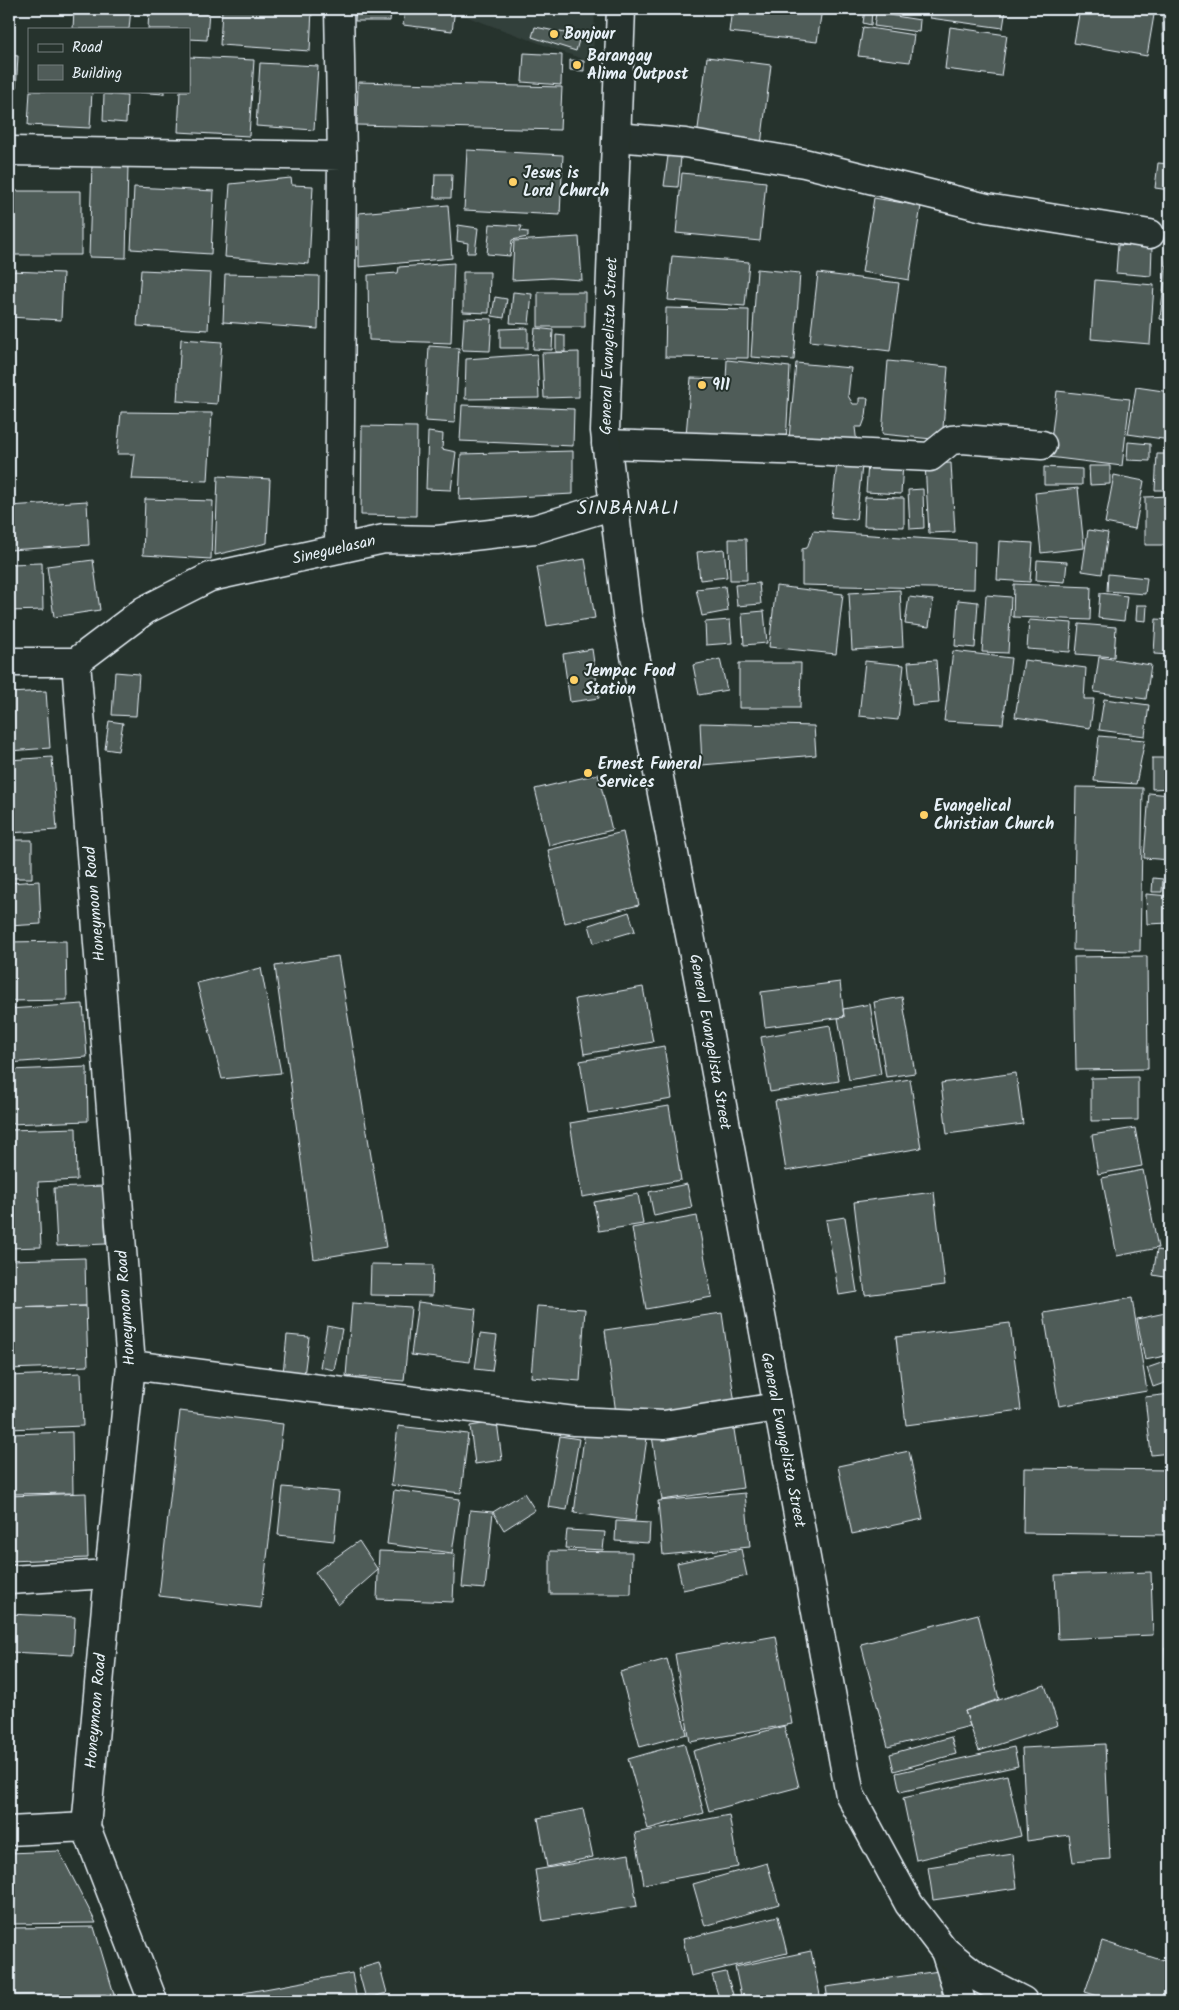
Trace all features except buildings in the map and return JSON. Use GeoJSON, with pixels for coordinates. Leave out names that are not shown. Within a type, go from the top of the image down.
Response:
{"type":"FeatureCollection","features":[{"type":"Feature","properties":{"kind":"street"},"geometry":{"type":"LineString","coordinates":[[339,9],[342,156],[339,550]]}},
{"type":"Feature","properties":{"kind":"street","name":"General Evangelista Street"},"geometry":{"type":"LineString","coordinates":[[621,9],[605,431],[627,615],[700,986],[850,1795],[909,1904],[945,1951],[979,1978],[1023,2001]]}},
{"type":"Feature","properties":{"kind":"street"},"geometry":{"type":"LineString","coordinates":[[617,136],[685,143],[804,164],[987,208],[1150,234]]}},
{"type":"Feature","properties":{"kind":"street"},"geometry":{"type":"LineString","coordinates":[[9,151],[342,156]]}},
{"type":"Feature","properties":{"kind":"street"},"geometry":{"type":"LineString","coordinates":[[606,444],[811,450],[930,457],[950,440],[962,439],[1042,446]]}},
{"type":"Feature","properties":{"kind":"street","name":"Sineguelasan"},"geometry":{"type":"LineString","coordinates":[[76,662],[145,610],[210,577],[384,539],[438,540],[534,529],[614,505]]}},
{"type":"Feature","properties":{"kind":"street"},"geometry":{"type":"LineString","coordinates":[[9,662],[76,662]]}},
{"type":"Feature","properties":{"kind":"street","name":"Honeymoon Road"},"geometry":{"type":"LineString","coordinates":[[76,662],[131,1365],[109,1574],[86,1827],[153,2001]]}},
{"type":"Feature","properties":{"kind":"street"},"geometry":{"type":"LineString","coordinates":[[131,1365],[574,1420],[664,1425],[777,1407]]}},
{"type":"Feature","properties":{"kind":"street"},"geometry":{"type":"LineString","coordinates":[[9,1580],[109,1574]]}},
{"type":"Feature","properties":{"kind":"street"},"geometry":{"type":"LineString","coordinates":[[9,1831],[86,1827]]}},
{"type":"Feature","properties":{"kind":"street"},"geometry":{"type":"LineString","coordinates":[[945,1951],[960,2001]]}},
{"type":"Feature","properties":{"kind":"shaded area"},"geometry":{"type":"Polygon","coordinates":[[[458,9],[595,9],[593,63],[457,13],[458,9]]]}},
{"type":"Feature","properties":{"kind":"place","name":"Bonjour"},"geometry":{"type":"Point","coordinates":[554,34]}},
{"type":"Feature","properties":{"kind":"place","name":"Barangay Alima Outpost"},"geometry":{"type":"Point","coordinates":[577,65]}},
{"type":"Feature","properties":{"kind":"place","name":"Jesus is Lord Church"},"geometry":{"type":"Point","coordinates":[513,182]}},
{"type":"Feature","properties":{"kind":"place","name":"911"},"geometry":{"type":"Point","coordinates":[702,385]}},
{"type":"Feature","properties":{"kind":"place","name":"Jempac Food Station"},"geometry":{"type":"Point","coordinates":[574,680]}},
{"type":"Feature","properties":{"kind":"place","name":"Ernest Funeral Services"},"geometry":{"type":"Point","coordinates":[588,773]}},
{"type":"Feature","properties":{"kind":"place","name":"Evangelical Christian Church"},"geometry":{"type":"Point","coordinates":[924,815]}},
{"type":"Feature","properties":{"kind":"district","name":"SINBANALI"},"geometry":{"type":"Point","coordinates":[628,509]}}]}
